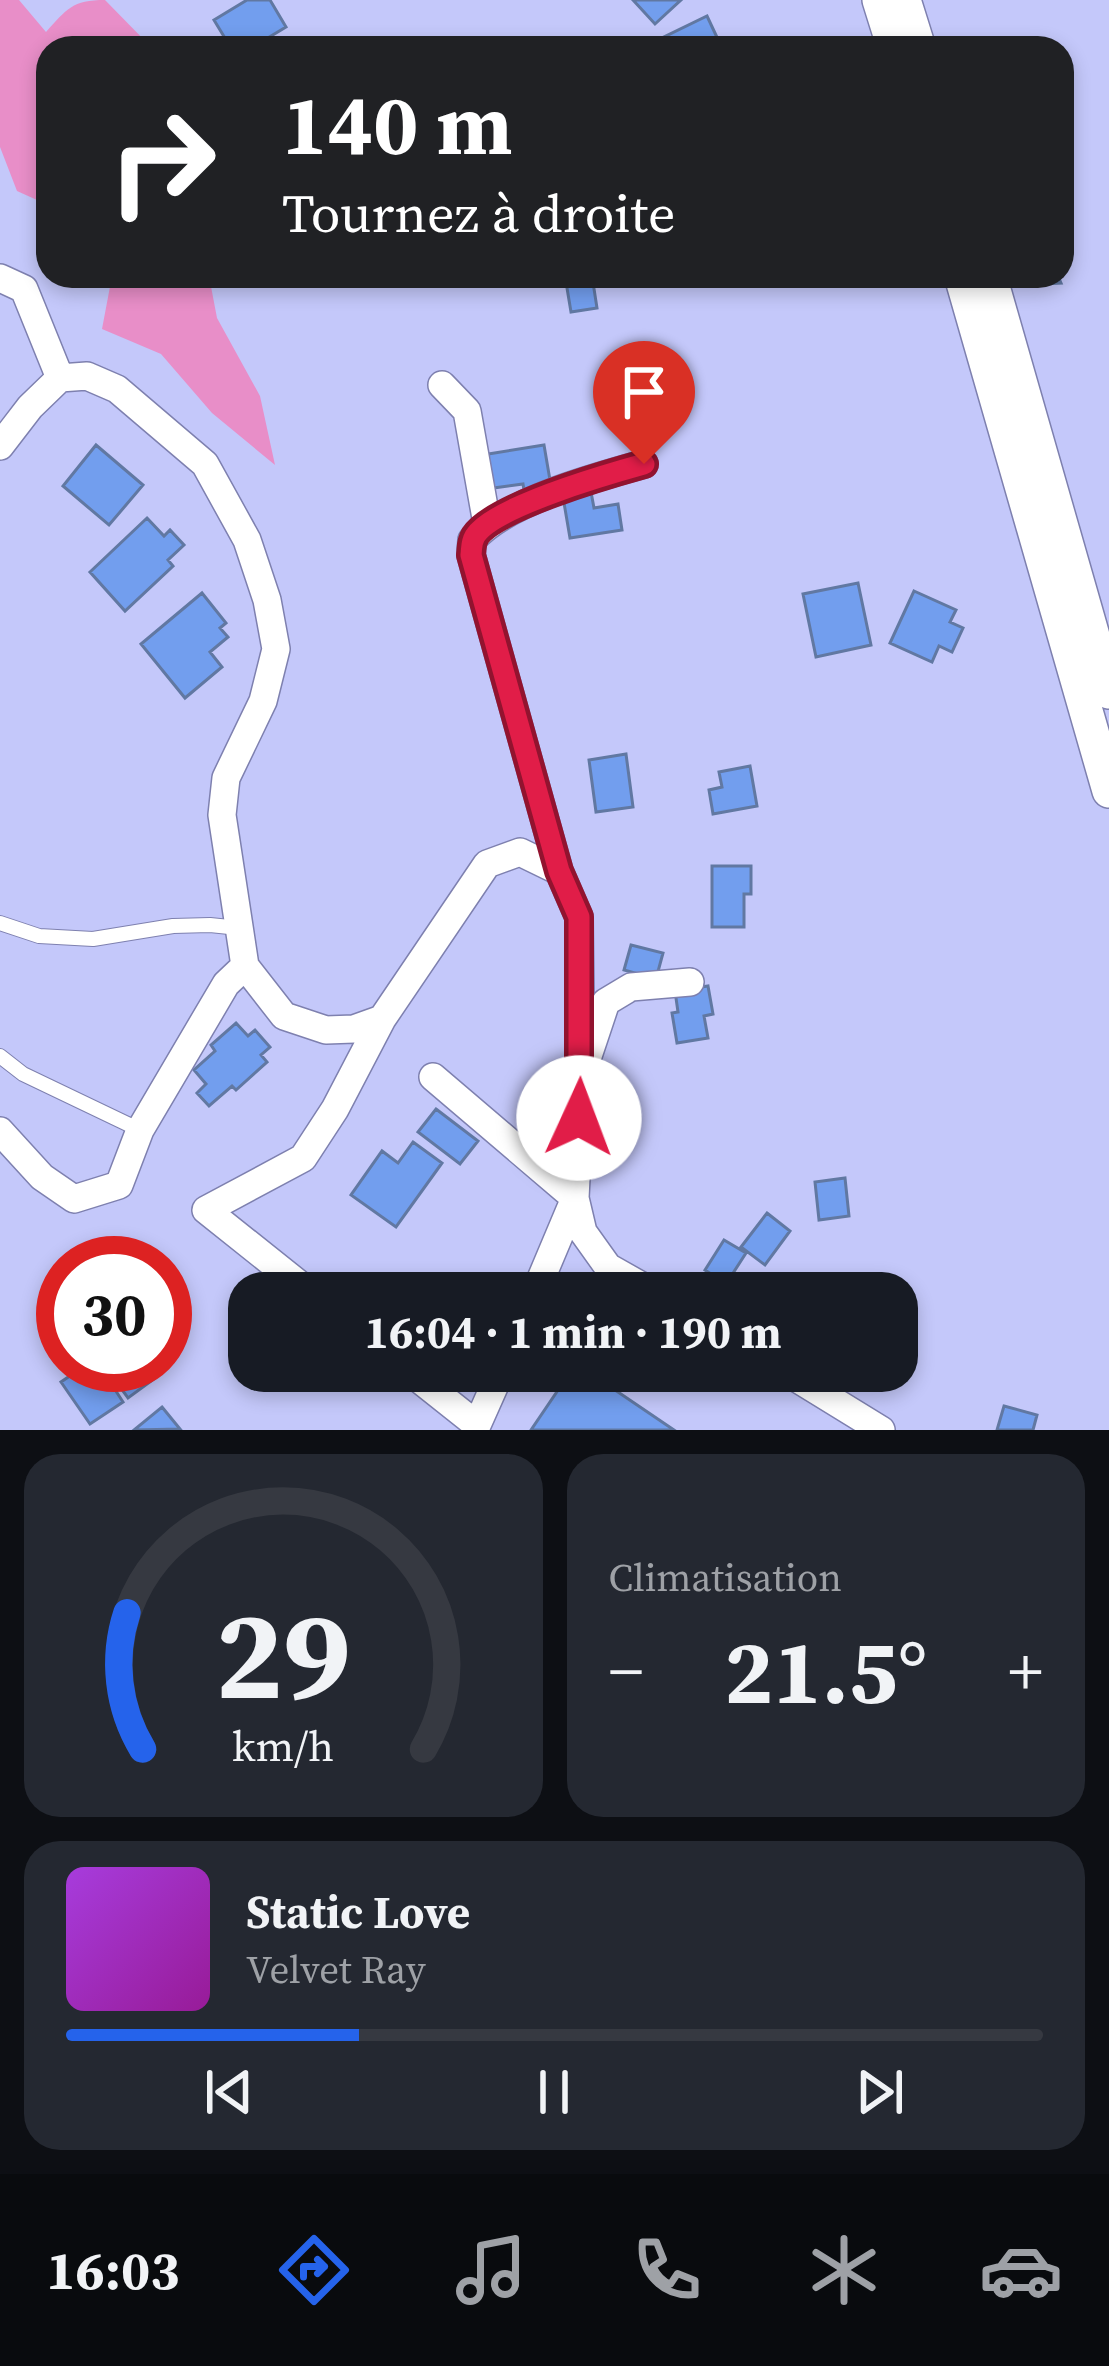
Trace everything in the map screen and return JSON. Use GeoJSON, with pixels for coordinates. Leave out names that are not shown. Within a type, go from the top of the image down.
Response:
{"type":"FeatureCollection","features":[{"type":"Feature","properties":{"kind":"street"},"geometry":{"type":"LineString","coordinates":[[879,0],[890,36]]}},
{"type":"Feature","properties":{"kind":"street"},"geometry":{"type":"LineString","coordinates":[[904,0],[916,36]]}},
{"type":"Feature","properties":{"kind":"street"},"geometry":{"type":"LineString","coordinates":[[0,278],[24,289],[60,378]]}},
{"type":"Feature","properties":{"kind":"street"},"geometry":{"type":"LineString","coordinates":[[964,288],[1109,791]]}},
{"type":"Feature","properties":{"kind":"street"},"geometry":{"type":"LineString","coordinates":[[993,288],[1109,692]]}},
{"type":"Feature","properties":{"kind":"street"},"geometry":{"type":"LineString","coordinates":[[0,446],[29,406],[60,378],[87,376],[117,389],[205,464],[247,540],[267,600],[276,649],[263,701],[226,778],[222,815],[245,966],[284,1016],[326,1030],[354,1029],[382,1019]]}},
{"type":"Feature","properties":{"kind":"street"},"geometry":{"type":"LineString","coordinates":[[442,385],[467,411],[487,524]]}},
{"type":"Feature","properties":{"kind":"street"},"geometry":{"type":"LineString","coordinates":[[615,1272],[584,1232],[575,1198],[581,1077],[579,917],[559,871],[471,555],[472,540],[487,524],[574,484],[644,464]]}},
{"type":"Feature","properties":{"kind":"street"},"geometry":{"type":"LineString","coordinates":[[284,1272],[206,1210],[303,1157],[335,1109],[382,1019],[487,864],[520,853],[559,871]]}},
{"type":"Feature","properties":{"kind":"street"},"geometry":{"type":"LineString","coordinates":[[0,1131],[42,1177],[74,1198],[119,1185],[140,1130],[226,984],[245,966]]}},
{"type":"Feature","properties":{"kind":"street"},"geometry":{"type":"LineString","coordinates":[[581,1077],[606,1002],[631,987],[691,982]]}},
{"type":"Feature","properties":{"kind":"street"},"geometry":{"type":"LineString","coordinates":[[433,1077],[575,1198]]}},
{"type":"Feature","properties":{"kind":"street"},"geometry":{"type":"LineString","coordinates":[[544,1272],[575,1198]]}},
{"type":"Feature","properties":{"kind":"street"},"geometry":{"type":"LineString","coordinates":[[435,1392],[477,1425],[492,1392]]}},
{"type":"Feature","properties":{"kind":"street"},"geometry":{"type":"LineString","coordinates":[[819,1392],[880,1430]]}},
{"type":"Feature","properties":{"kind":"lane"},"geometry":{"type":"LineString","coordinates":[[0,923],[39,936],[93,939],[173,926],[239,928]]}},
{"type":"Feature","properties":{"kind":"lane"},"geometry":{"type":"LineString","coordinates":[[0,1056],[22,1073],[140,1130]]}},
{"type":"Feature","properties":{"kind":"shaded area"},"geometry":{"type":"Polygon","coordinates":[[[0,0],[19,0],[46,32],[71,7],[105,0],[140,36],[36,36],[36,200],[17,191],[0,147],[0,0]]]}},
{"type":"Feature","properties":{"kind":"shaded area"},"geometry":{"type":"Polygon","coordinates":[[[110,288],[211,288],[217,318],[260,396],[275,465],[212,413],[161,354],[102,329],[110,288]]]}},
{"type":"Feature","properties":{"kind":"building"},"geometry":{"type":"Polygon","coordinates":[[[247,0],[270,0],[286,27],[271,36],[224,36],[214,20],[247,0]]]}},
{"type":"Feature","properties":{"kind":"building"},"geometry":{"type":"Polygon","coordinates":[[[633,0],[681,0],[655,24],[633,0]]]}},
{"type":"Feature","properties":{"kind":"building"},"geometry":{"type":"Polygon","coordinates":[[[707,16],[716,36],[666,36],[707,16]]]}},
{"type":"Feature","properties":{"kind":"building"},"geometry":{"type":"Polygon","coordinates":[[[567,288],[594,288],[597,308],[571,312],[567,288]]]}},
{"type":"Feature","properties":{"kind":"building"},"geometry":{"type":"Polygon","coordinates":[[[96,445],[143,485],[109,525],[63,486],[96,445]]]}},
{"type":"Feature","properties":{"kind":"building"},"geometry":{"type":"Polygon","coordinates":[[[544,445],[551,486],[486,489],[476,456],[544,445]]]}},
{"type":"Feature","properties":{"kind":"building"},"geometry":{"type":"Polygon","coordinates":[[[591,492],[594,508],[618,504],[622,530],[570,538],[563,497],[591,492]]]}},
{"type":"Feature","properties":{"kind":"building"},"geometry":{"type":"Polygon","coordinates":[[[147,518],[164,536],[170,530],[184,545],[168,560],[173,566],[125,611],[90,572],[147,518]]]}},
{"type":"Feature","properties":{"kind":"building"},"geometry":{"type":"Polygon","coordinates":[[[858,583],[871,645],[816,657],[803,594],[858,583]]]}},
{"type":"Feature","properties":{"kind":"building"},"geometry":{"type":"Polygon","coordinates":[[[914,591],[956,610],[950,622],[963,628],[952,652],[939,646],[932,662],[890,643],[914,591]]]}},
{"type":"Feature","properties":{"kind":"building"},"geometry":{"type":"Polygon","coordinates":[[[202,593],[226,623],[220,628],[228,637],[210,652],[222,667],[185,698],[141,644],[202,593]]]}},
{"type":"Feature","properties":{"kind":"building"},"geometry":{"type":"Polygon","coordinates":[[[626,754],[633,807],[596,812],[589,760],[626,754]]]}},
{"type":"Feature","properties":{"kind":"building"},"geometry":{"type":"Polygon","coordinates":[[[750,766],[757,806],[713,814],[709,790],[722,787],[719,772],[750,766]]]}},
{"type":"Feature","properties":{"kind":"building"},"geometry":{"type":"Polygon","coordinates":[[[712,866],[751,866],[751,894],[744,894],[744,927],[712,927],[712,866]]]}},
{"type":"Feature","properties":{"kind":"building"},"geometry":{"type":"Polygon","coordinates":[[[631,945],[663,953],[656,979],[624,970],[631,945]]]}},
{"type":"Feature","properties":{"kind":"building"},"geometry":{"type":"Polygon","coordinates":[[[708,986],[713,1014],[704,1016],[708,1038],[677,1043],[672,1013],[678,1012],[675,991],[708,986]]]}},
{"type":"Feature","properties":{"kind":"building"},"geometry":{"type":"Polygon","coordinates":[[[236,1023],[248,1036],[255,1030],[270,1047],[261,1055],[267,1062],[209,1106],[197,1093],[206,1084],[194,1070],[215,1051],[211,1045],[236,1023]]]}},
{"type":"Feature","properties":{"kind":"building"},"geometry":{"type":"Polygon","coordinates":[[[436,1109],[478,1141],[460,1164],[418,1132],[436,1109]]]}},
{"type":"Feature","properties":{"kind":"building"},"geometry":{"type":"Polygon","coordinates":[[[413,1142],[442,1163],[396,1227],[351,1195],[382,1151],[398,1163],[413,1142]]]}},
{"type":"Feature","properties":{"kind":"building"},"geometry":{"type":"Polygon","coordinates":[[[845,1178],[849,1216],[819,1220],[815,1182],[845,1178]]]}},
{"type":"Feature","properties":{"kind":"building"},"geometry":{"type":"Polygon","coordinates":[[[767,1213],[790,1231],[765,1265],[741,1247],[767,1213]]]}},
{"type":"Feature","properties":{"kind":"building"},"geometry":{"type":"Polygon","coordinates":[[[724,1240],[746,1253],[734,1272],[705,1270],[724,1240]]]}},
{"type":"Feature","properties":{"kind":"building"},"geometry":{"type":"Polygon","coordinates":[[[68,1392],[117,1392],[123,1402],[90,1424],[68,1392]]]}},
{"type":"Feature","properties":{"kind":"building"},"geometry":{"type":"Polygon","coordinates":[[[557,1392],[618,1392],[674,1430],[531,1430],[557,1392]]]}},
{"type":"Feature","properties":{"kind":"building"},"geometry":{"type":"Polygon","coordinates":[[[1004,1406],[1037,1415],[1033,1430],[997,1430],[1004,1406]]]}},
{"type":"Feature","properties":{"kind":"building"},"geometry":{"type":"Polygon","coordinates":[[[162,1407],[180,1429],[134,1430],[162,1407]]]}},
{"type":"Feature","properties":{"kind":"route"},"geometry":{"type":"LineString","coordinates":[[579,1118],[579,917],[559,871],[471,555],[472,540],[487,524],[574,484],[644,464]]}}]}
